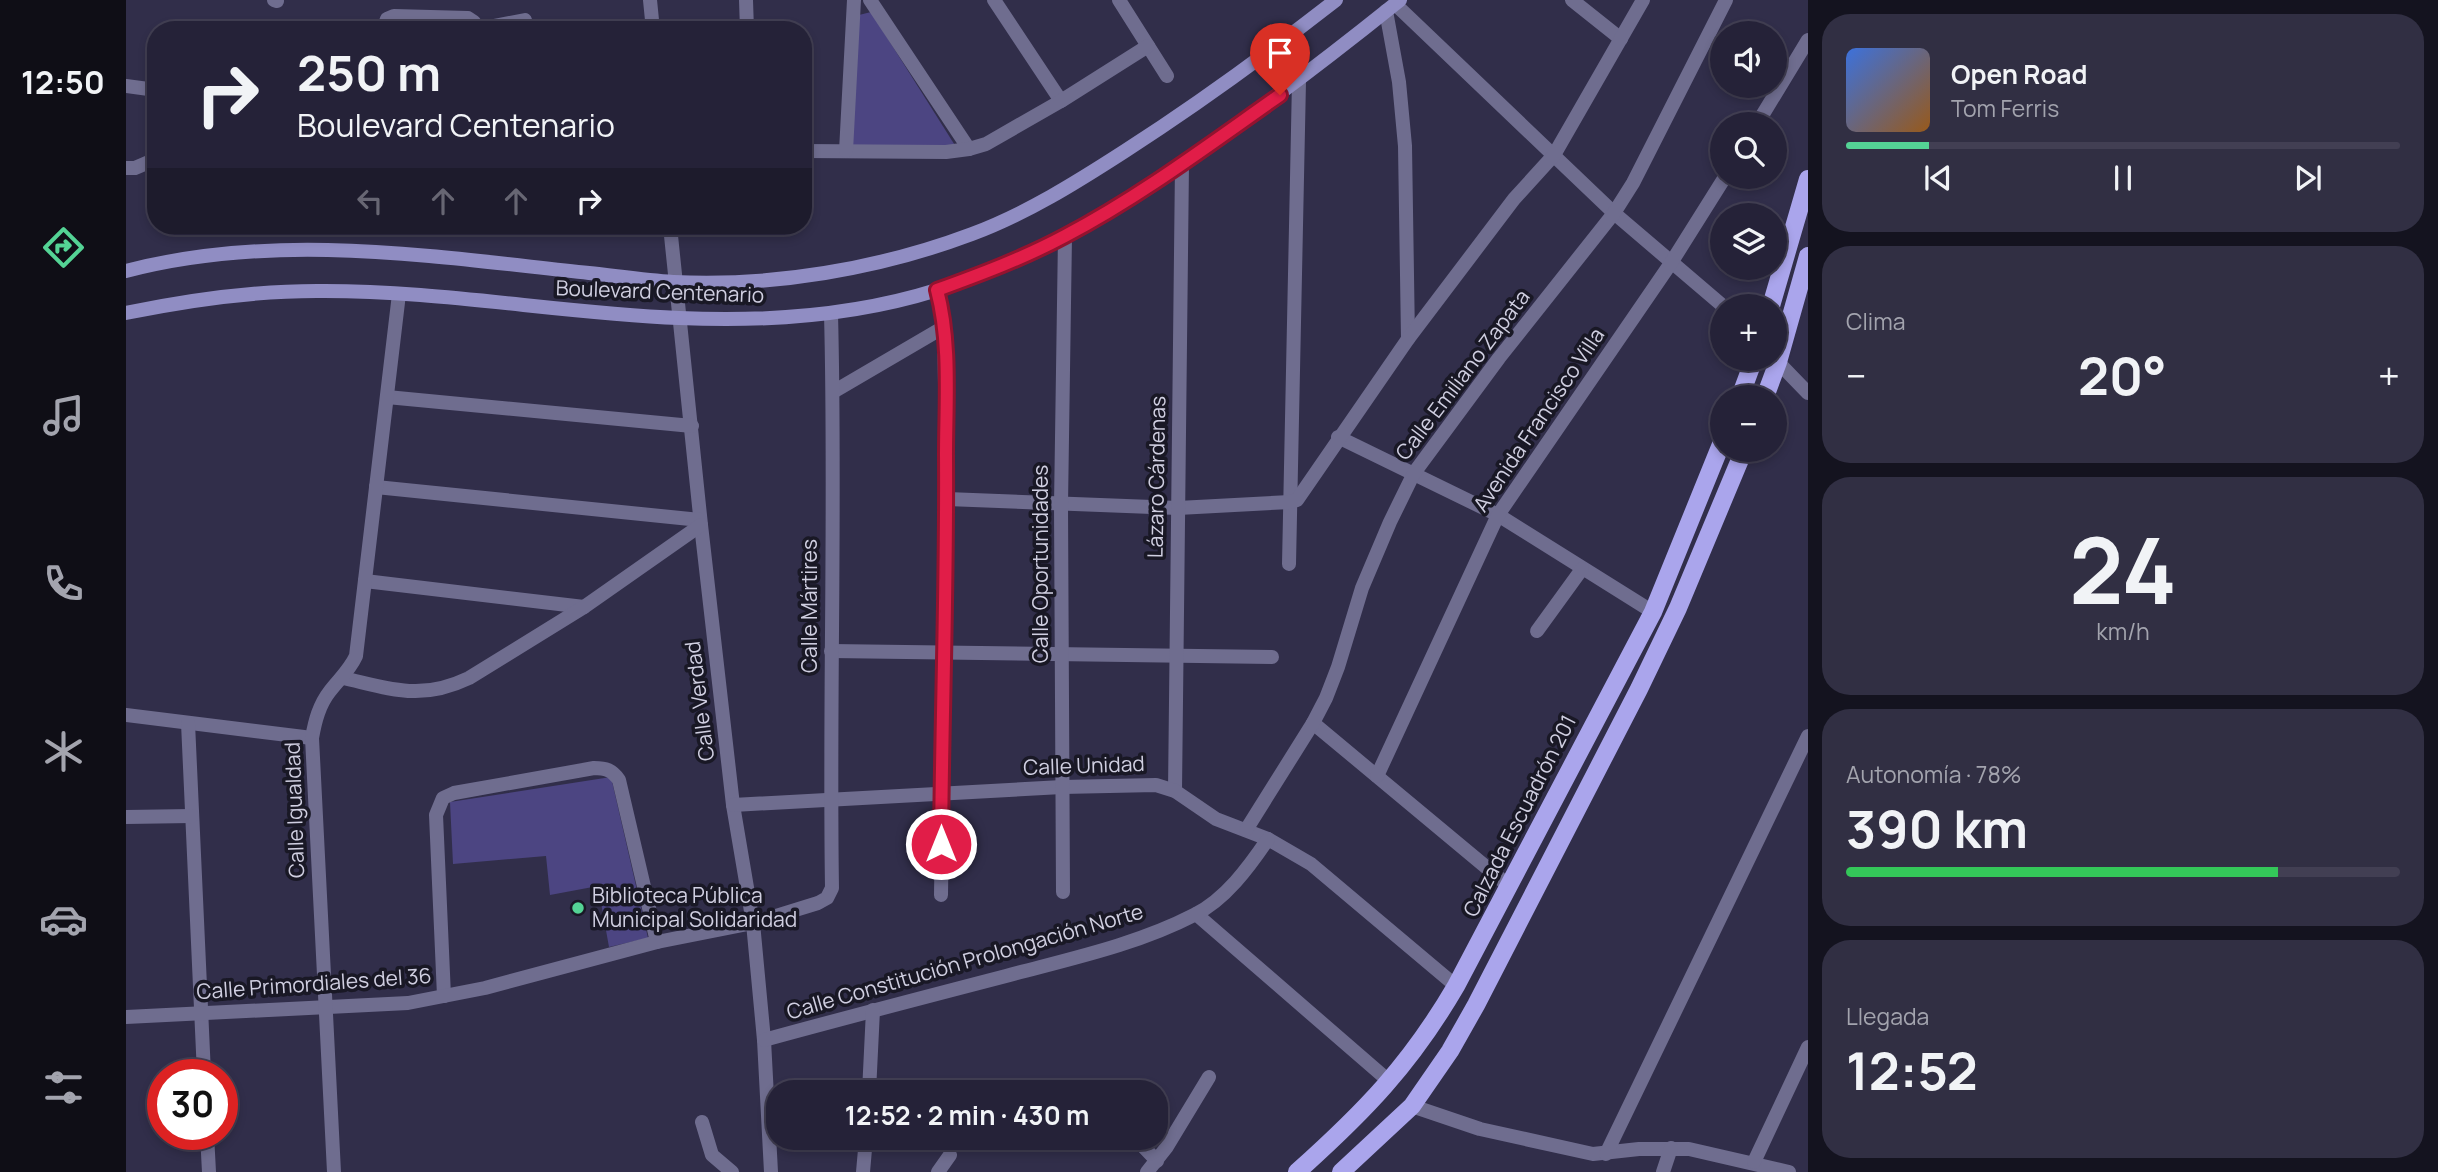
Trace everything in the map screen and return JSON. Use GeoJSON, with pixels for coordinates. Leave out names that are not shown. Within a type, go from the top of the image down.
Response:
{"type":"FeatureCollection","features":[{"type":"Feature","properties":{"kind":"main road","name":"Boulevard Centenario"},"geometry":{"type":"LineString","coordinates":[[126,271],[207,256],[293,249],[369,252],[674,282],[753,280],[825,272],[909,254],[974,233],[1037,204],[1090,173],[1162,127],[1280,44],[1336,0]]}},
{"type":"Feature","properties":{"kind":"main road","name":"Boulevard Centenario"},"geometry":{"type":"LineString","coordinates":[[126,313],[239,295],[316,291],[399,294],[679,318],[755,319],[831,314],[880,305],[937,290],[995,269],[1065,236],[1123,203],[1299,81],[1394,5]]}},
{"type":"Feature","properties":{"kind":"main road"},"geometry":{"type":"LineString","coordinates":[[1774,294],[1808,179]]}},
{"type":"Feature","properties":{"kind":"main road"},"geometry":{"type":"LineString","coordinates":[[1787,324],[1808,256]]}},
{"type":"Feature","properties":{"kind":"main road","name":"Calzada Escuadrón 201"},"geometry":{"type":"LineString","coordinates":[[1297,1172],[1352,1124],[1390,1082],[1421,1043],[1456,986],[1653,612],[1714,462]]}},
{"type":"Feature","properties":{"kind":"main road"},"geometry":{"type":"LineString","coordinates":[[1344,1171],[1412,1105],[1450,1051],[1476,1005],[1678,608],[1739,462]]}},
{"type":"Feature","properties":{"kind":"street"},"geometry":{"type":"LineString","coordinates":[[650,0],[652,21]]}},
{"type":"Feature","properties":{"kind":"street"},"geometry":{"type":"LineString","coordinates":[[746,0],[747,21]]}},
{"type":"Feature","properties":{"kind":"street"},"geometry":{"type":"LineString","coordinates":[[846,151],[854,0]]}},
{"type":"Feature","properties":{"kind":"street"},"geometry":{"type":"LineString","coordinates":[[870,0],[969,149]]}},
{"type":"Feature","properties":{"kind":"street"},"geometry":{"type":"LineString","coordinates":[[994,0],[1061,101]]}},
{"type":"Feature","properties":{"kind":"street"},"geometry":{"type":"LineString","coordinates":[[1119,0],[1167,76]]}},
{"type":"Feature","properties":{"kind":"street"},"geometry":{"type":"LineString","coordinates":[[1572,0],[1621,38]]}},
{"type":"Feature","properties":{"kind":"street"},"geometry":{"type":"LineString","coordinates":[[947,499],[1178,508],[1290,502],[1301,495],[1408,339],[1514,199],[1554,155],[1643,0]]}},
{"type":"Feature","properties":{"kind":"street","name":"Calle Emiliano Zapata"},"geometry":{"type":"LineString","coordinates":[[1246,830],[1313,723],[1338,667],[1367,577],[1414,473],[1499,358],[1614,213],[1633,183],[1726,0]]}},
{"type":"Feature","properties":{"kind":"street"},"geometry":{"type":"LineString","coordinates":[[1394,5],[1614,213],[1710,295]]}},
{"type":"Feature","properties":{"kind":"street"},"geometry":{"type":"LineString","coordinates":[[1394,5],[1405,146],[1408,339]]}},
{"type":"Feature","properties":{"kind":"street"},"geometry":{"type":"LineString","coordinates":[[386,21],[394,16],[468,18],[472,21]]}},
{"type":"Feature","properties":{"kind":"street"},"geometry":{"type":"LineString","coordinates":[[519,21],[525,20]]}},
{"type":"Feature","properties":{"kind":"street"},"geometry":{"type":"LineString","coordinates":[[1764,112],[1808,40]]}},
{"type":"Feature","properties":{"kind":"street"},"geometry":{"type":"LineString","coordinates":[[1280,44],[1299,81],[1289,564]]}},
{"type":"Feature","properties":{"kind":"street"},"geometry":{"type":"LineString","coordinates":[[812,151],[946,152],[986,144],[1148,46]]}},
{"type":"Feature","properties":{"kind":"street"},"geometry":{"type":"LineString","coordinates":[[126,86],[147,89]]}},
{"type":"Feature","properties":{"kind":"street"},"geometry":{"type":"LineString","coordinates":[[126,168],[147,162]]}},
{"type":"Feature","properties":{"kind":"street","name":"Lázaro Cárdenas"},"geometry":{"type":"LineString","coordinates":[[1175,791],[1182,164]]}},
{"type":"Feature","properties":{"kind":"street","name":"Avenida Francisco Villa"},"geometry":{"type":"LineString","coordinates":[[1377,776],[1498,515],[1671,263],[1717,189]]}},
{"type":"Feature","properties":{"kind":"street","name":"Calle Verdad"},"geometry":{"type":"LineString","coordinates":[[671,235],[733,805],[753,923],[772,1172]]}},
{"type":"Feature","properties":{"kind":"street","name":"Calle Oportunidades"},"geometry":{"type":"LineString","coordinates":[[1063,892],[1061,505],[1065,236]]}},
{"type":"Feature","properties":{"kind":"street"},"geometry":{"type":"LineString","coordinates":[[937,290],[944,327],[947,499],[941,895]]}},
{"type":"Feature","properties":{"kind":"street","name":"Calle Igualdad"},"geometry":{"type":"LineString","coordinates":[[334,1172],[312,738],[323,701],[343,678],[356,656],[399,294]]}},
{"type":"Feature","properties":{"kind":"street","name":"Calle Mártires"},"geometry":{"type":"LineString","coordinates":[[827,898],[832,888],[831,314]]}},
{"type":"Feature","properties":{"kind":"street"},"geometry":{"type":"LineString","coordinates":[[833,392],[944,327]]}},
{"type":"Feature","properties":{"kind":"street"},"geometry":{"type":"LineString","coordinates":[[1787,371],[1808,393]]}},
{"type":"Feature","properties":{"kind":"street"},"geometry":{"type":"LineString","coordinates":[[387,397],[692,426]]}},
{"type":"Feature","properties":{"kind":"street"},"geometry":{"type":"LineString","coordinates":[[1338,438],[1498,515],[1653,612]]}},
{"type":"Feature","properties":{"kind":"street"},"geometry":{"type":"LineString","coordinates":[[376,486],[701,523]]}},
{"type":"Feature","properties":{"kind":"street"},"geometry":{"type":"LineString","coordinates":[[343,678],[403,691],[429,692],[451,687],[584,607],[701,523]]}},
{"type":"Feature","properties":{"kind":"street"},"geometry":{"type":"LineString","coordinates":[[1537,631],[1582,569]]}},
{"type":"Feature","properties":{"kind":"street"},"geometry":{"type":"LineString","coordinates":[[365,581],[584,607]]}},
{"type":"Feature","properties":{"kind":"street"},"geometry":{"type":"LineString","coordinates":[[831,651],[1272,657]]}},
{"type":"Feature","properties":{"kind":"street"},"geometry":{"type":"LineString","coordinates":[[126,715],[312,738]]}},
{"type":"Feature","properties":{"kind":"street"},"geometry":{"type":"LineString","coordinates":[[188,723],[203,1059]]}},
{"type":"Feature","properties":{"kind":"street"},"geometry":{"type":"LineString","coordinates":[[1313,723],[1510,887]]}},
{"type":"Feature","properties":{"kind":"street"},"geometry":{"type":"LineString","coordinates":[[1606,1154],[1808,736]]}},
{"type":"Feature","properties":{"kind":"street"},"geometry":{"type":"LineString","coordinates":[[444,996],[436,815],[443,798],[454,793],[594,768],[613,772],[619,780],[657,942]]}},
{"type":"Feature","properties":{"kind":"street","name":"Calle Unidad"},"geometry":{"type":"LineString","coordinates":[[733,805],[1062,787],[1156,785],[1175,791],[1216,819],[1268,839],[1311,864],[1456,986]]}},
{"type":"Feature","properties":{"kind":"street"},"geometry":{"type":"LineString","coordinates":[[126,817],[192,816]]}},
{"type":"Feature","properties":{"kind":"street","name":"Calle Constitución Prolongación Norte"},"geometry":{"type":"LineString","coordinates":[[764,1040],[1076,957],[1144,936],[1196,914],[1225,891],[1268,839]]}},
{"type":"Feature","properties":{"kind":"street","name":"Calle Primordiales del 36"},"geometry":{"type":"LineString","coordinates":[[126,1017],[408,1003],[522,978],[657,942],[753,923],[827,898]]}},
{"type":"Feature","properties":{"kind":"street"},"geometry":{"type":"LineString","coordinates":[[1196,914],[1390,1082]]}},
{"type":"Feature","properties":{"kind":"street"},"geometry":{"type":"LineString","coordinates":[[870,1080],[873,1010]]}},
{"type":"Feature","properties":{"kind":"street"},"geometry":{"type":"LineString","coordinates":[[1754,1162],[1808,1047]]}},
{"type":"Feature","properties":{"kind":"street"},"geometry":{"type":"LineString","coordinates":[[1142,1150],[1152,1167],[1209,1077]]}},
{"type":"Feature","properties":{"kind":"street"},"geometry":{"type":"LineString","coordinates":[[1412,1105],[1480,1129],[1593,1154],[1689,1149],[1789,1172]]}},
{"type":"Feature","properties":{"kind":"street"},"geometry":{"type":"LineString","coordinates":[[702,1122],[712,1155],[732,1172]]}},
{"type":"Feature","properties":{"kind":"street"},"geometry":{"type":"LineString","coordinates":[[1664,1172],[1671,1148]]}},
{"type":"Feature","properties":{"kind":"street"},"geometry":{"type":"LineString","coordinates":[[208,1150],[209,1172]]}},
{"type":"Feature","properties":{"kind":"street"},"geometry":{"type":"LineString","coordinates":[[863,1172],[865,1150]]}},
{"type":"Feature","properties":{"kind":"street"},"geometry":{"type":"LineString","coordinates":[[939,1172],[950,1155]]}},
{"type":"Feature","properties":{"kind":"shaded area"},"geometry":{"type":"Polygon","coordinates":[[[871,12],[956,147],[851,149],[859,15],[871,12]]]}},
{"type":"Feature","properties":{"kind":"shaded area"},"geometry":{"type":"Polygon","coordinates":[[[611,777],[648,938],[609,947],[598,886],[550,895],[546,856],[453,864],[450,802],[611,777]]]}},
{"type":"Feature","properties":{"kind":"place","name":"Biblioteca Pública Municipal Solidaridad"},"geometry":{"type":"Point","coordinates":[578,908]}},
{"type":"Feature","properties":{"kind":"route"},"geometry":{"type":"LineString","coordinates":[[941,844],[947,499],[944,327],[937,290],[995,269],[1065,236],[1123,203],[1280,95]]}}]}
